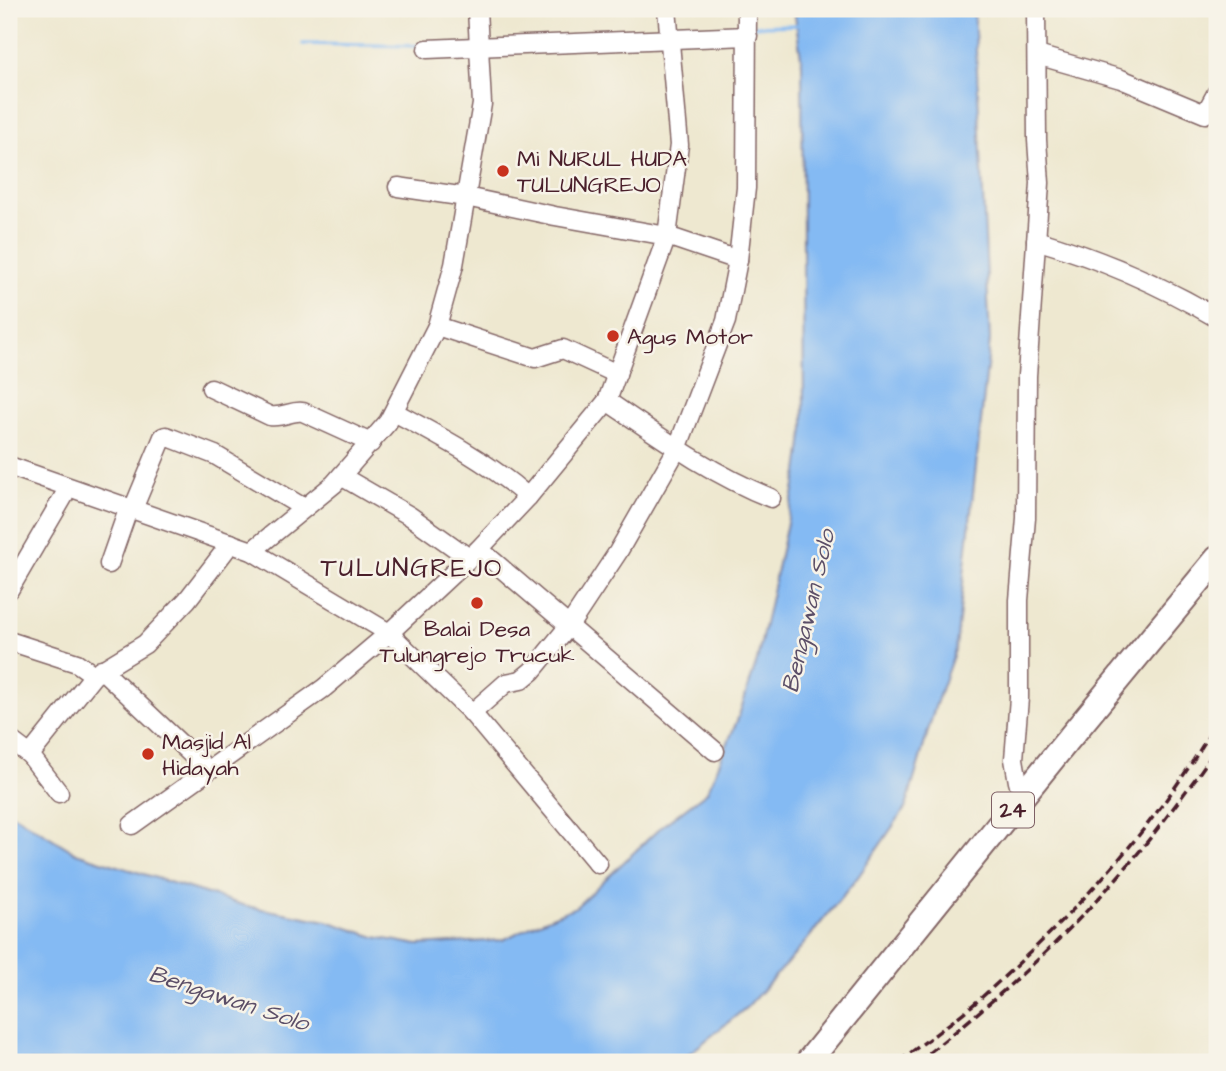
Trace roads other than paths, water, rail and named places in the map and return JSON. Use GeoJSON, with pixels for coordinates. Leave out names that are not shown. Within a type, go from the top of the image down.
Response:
{"type":"FeatureCollection","features":[{"type":"Feature","properties":{"kind":"highway","name":"24"},"geometry":{"type":"LineString","coordinates":[[808,1062],[1058,751],[1217,559]]}},
{"type":"Feature","properties":{"kind":"street"},"geometry":{"type":"LineString","coordinates":[[252,551],[341,476],[371,443],[394,412],[437,326],[454,265],[482,104],[477,9]]}},
{"type":"Feature","properties":{"kind":"street"},"geometry":{"type":"LineString","coordinates":[[1027,792],[1018,782],[1014,760],[1019,698],[1018,600],[1026,518],[1027,376],[1040,183],[1036,9]]}},
{"type":"Feature","properties":{"kind":"street"},"geometry":{"type":"LineString","coordinates":[[472,713],[506,683],[526,677],[569,626],[618,552],[677,449],[726,321],[738,260],[746,188],[748,13]]}},
{"type":"Feature","properties":{"kind":"street"},"geometry":{"type":"LineString","coordinates":[[132,825],[324,688],[389,633],[474,553],[528,497],[607,401],[667,236],[679,145],[668,24]]}},
{"type":"Feature","properties":{"kind":"street"},"geometry":{"type":"LineString","coordinates":[[427,48],[481,46],[668,24],[748,36]]}},
{"type":"Feature","properties":{"kind":"street"},"geometry":{"type":"LineString","coordinates":[[1037,55],[1121,79],[1205,114],[1217,92]]}},
{"type":"Feature","properties":{"kind":"street"},"geometry":{"type":"LineString","coordinates":[[398,187],[466,197],[667,236],[738,260]]}},
{"type":"Feature","properties":{"kind":"street"},"geometry":{"type":"LineString","coordinates":[[1036,240],[1069,250],[1149,283],[1217,318]]}},
{"type":"Feature","properties":{"kind":"street"},"geometry":{"type":"LineString","coordinates":[[437,326],[535,358],[563,349],[617,374]]}},
{"type":"Feature","properties":{"kind":"street"},"geometry":{"type":"LineString","coordinates":[[211,388],[270,416],[303,412],[371,443]]}},
{"type":"Feature","properties":{"kind":"street"},"geometry":{"type":"LineString","coordinates":[[607,401],[677,449],[739,485],[771,498]]}},
{"type":"Feature","properties":{"kind":"street"},"geometry":{"type":"LineString","coordinates":[[394,412],[467,451],[528,497]]}},
{"type":"Feature","properties":{"kind":"street"},"geometry":{"type":"LineString","coordinates":[[109,564],[131,508],[163,437],[166,436],[215,455],[304,508]]}},
{"type":"Feature","properties":{"kind":"street"},"geometry":{"type":"LineString","coordinates":[[9,467],[252,551],[389,633],[472,713],[598,864]]}},
{"type":"Feature","properties":{"kind":"street"},"geometry":{"type":"LineString","coordinates":[[341,476],[474,553],[569,626],[715,751]]}},
{"type":"Feature","properties":{"kind":"street"},"geometry":{"type":"LineString","coordinates":[[9,590],[68,489]]}},
{"type":"Feature","properties":{"kind":"street"},"geometry":{"type":"LineString","coordinates":[[30,755],[98,672],[145,644],[187,600],[231,543]]}},
{"type":"Feature","properties":{"kind":"street"},"geometry":{"type":"LineString","coordinates":[[9,641],[98,672],[208,770]]}},
{"type":"Feature","properties":{"kind":"street"},"geometry":{"type":"LineString","coordinates":[[9,739],[30,755],[59,793]]}},
{"type":"Feature","properties":{"kind":"water","name":"Bengawan Solo"},"geometry":{"type":"Polygon","coordinates":[[[794,9],[974,9],[990,340],[956,647],[935,707],[906,807],[858,877],[798,951],[747,1007],[679,1062],[9,1062],[9,812],[76,853],[246,906],[327,921],[375,937],[418,945],[503,940],[576,907],[662,826],[707,792],[737,721],[757,661],[798,472],[804,428],[802,64],[794,9]]]}},
{"type":"Feature","properties":{"kind":"waterway"},"geometry":{"type":"LineString","coordinates":[[752,26],[800,25]]}},
{"type":"Feature","properties":{"kind":"waterway"},"geometry":{"type":"LineString","coordinates":[[720,29],[741,26]]}},
{"type":"Feature","properties":{"kind":"waterway"},"geometry":{"type":"LineString","coordinates":[[303,44],[423,46]]}},
{"type":"Feature","properties":{"kind":"railway"},"geometry":{"type":"LineString","coordinates":[[898,1062],[982,997],[1080,902],[1168,797],[1217,721]]}},
{"type":"Feature","properties":{"kind":"railway"},"geometry":{"type":"LineString","coordinates":[[917,1062],[1022,974],[1086,911],[1146,843],[1197,777],[1217,746]]}},
{"type":"Feature","properties":{"kind":"place","name":"Mi NURUL HUDA TULUNGREJO"},"geometry":{"type":"Point","coordinates":[503,171]}},
{"type":"Feature","properties":{"kind":"place","name":"Agus Motor"},"geometry":{"type":"Point","coordinates":[613,336]}},
{"type":"Feature","properties":{"kind":"place","name":"Balai Desa Tulungrejo Trucuk"},"geometry":{"type":"Point","coordinates":[477,603]}},
{"type":"Feature","properties":{"kind":"place","name":"Masjid Al Hidayah"},"geometry":{"type":"Point","coordinates":[148,754]}},
{"type":"Feature","properties":{"kind":"district","name":"TULUNGREJO"},"geometry":{"type":"Point","coordinates":[412,567]}}]}
